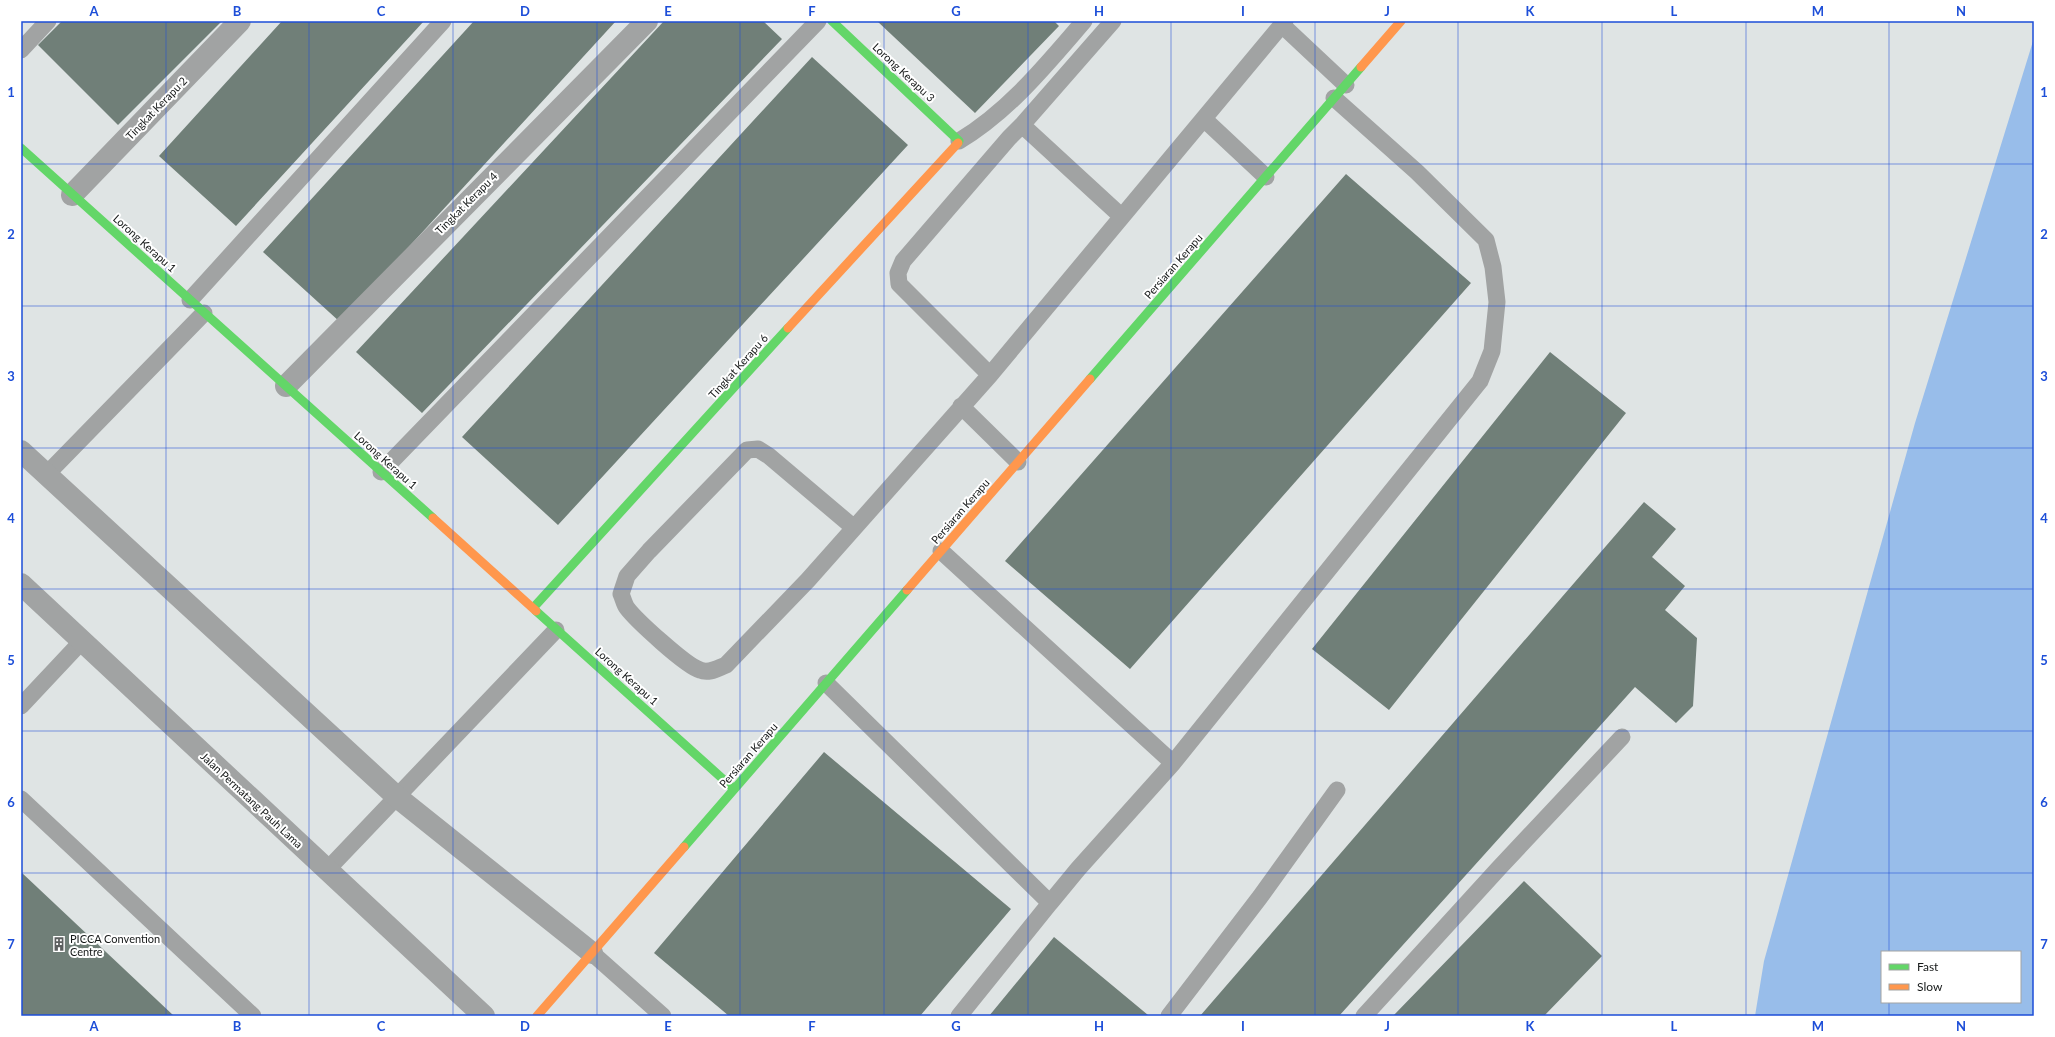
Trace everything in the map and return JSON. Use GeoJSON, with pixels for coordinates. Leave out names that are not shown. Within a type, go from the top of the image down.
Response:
{"type":"FeatureCollection","features":[{"type":"Feature","properties":{"kind":"street","name":"Tingkat Kerapu 2"},"geometry":{"type":"LineString","coordinates":[[72,194],[240,21]]}},
{"type":"Feature","properties":{"kind":"street","name":"Tingkat Kerapu 4"},"geometry":{"type":"LineString","coordinates":[[286,386],[647,21]]}},
{"type":"Feature","properties":{"kind":"street","name":"Lorong Kerapu 3"},"geometry":{"type":"LineString","coordinates":[[832,21],[959,141]]}},
{"type":"Feature","properties":{"kind":"street","name":"Persiaran Kerapu"},"geometry":{"type":"LineString","coordinates":[[537,1016],[1401,21]]}},
{"type":"Feature","properties":{"kind":"street","name":"Tingkat Kerapu 6"},"geometry":{"type":"LineString","coordinates":[[534,607],[959,141]]}},
{"type":"Feature","properties":{"kind":"street","name":"Lorong Kerapu 1"},"geometry":{"type":"LineString","coordinates":[[21,148],[204,314],[534,607],[556,630],[734,789]]}},
{"type":"Feature","properties":{"kind":"street"},"geometry":{"type":"LineString","coordinates":[[21,451],[397,797],[592,953]]}},
{"type":"Feature","properties":{"kind":"street","name":"Jalan Permatang Pauh Lama"},"geometry":{"type":"LineString","coordinates":[[21,584],[484,1016]]}},
{"type":"Feature","properties":{"kind":"lane"},"geometry":{"type":"LineString","coordinates":[[21,50],[48,21]]}},
{"type":"Feature","properties":{"kind":"lane"},"geometry":{"type":"LineString","coordinates":[[190,300],[443,21]]}},
{"type":"Feature","properties":{"kind":"lane"},"geometry":{"type":"LineString","coordinates":[[381,472],[818,21]]}},
{"type":"Feature","properties":{"kind":"lane"},"geometry":{"type":"LineString","coordinates":[[990,375],[899,284],[898,273],[903,261],[1009,138],[1113,21]]}},
{"type":"Feature","properties":{"kind":"lane"},"geometry":{"type":"LineString","coordinates":[[959,141],[983,126],[1009,104],[1082,22]]}},
{"type":"Feature","properties":{"kind":"lane"},"geometry":{"type":"LineString","coordinates":[[853,527],[770,456],[758,449],[747,450],[648,551],[627,576],[620,594],[627,608],[647,630],[689,664],[700,671],[712,671],[726,665],[808,580],[853,527],[990,375],[1121,216],[1204,120],[1283,23],[1346,85]]}},
{"type":"Feature","properties":{"kind":"lane"},"geometry":{"type":"LineString","coordinates":[[959,1016],[1078,869],[1174,763],[1480,381],[1492,351],[1497,302],[1493,267],[1486,240],[1417,172],[1334,98]]}},
{"type":"Feature","properties":{"kind":"lane"},"geometry":{"type":"LineString","coordinates":[[1204,120],[1266,177]]}},
{"type":"Feature","properties":{"kind":"lane"},"geometry":{"type":"LineString","coordinates":[[1022,125],[1121,216]]}},
{"type":"Feature","properties":{"kind":"lane"},"geometry":{"type":"LineString","coordinates":[[46,474],[204,314]]}},
{"type":"Feature","properties":{"kind":"lane"},"geometry":{"type":"LineString","coordinates":[[962,406],[1018,462]]}},
{"type":"Feature","properties":{"kind":"lane"},"geometry":{"type":"LineString","coordinates":[[941,551],[1174,763]]}},
{"type":"Feature","properties":{"kind":"lane"},"geometry":{"type":"LineString","coordinates":[[327,870],[556,630]]}},
{"type":"Feature","properties":{"kind":"lane"},"geometry":{"type":"LineString","coordinates":[[21,706],[82,641]]}},
{"type":"Feature","properties":{"kind":"lane"},"geometry":{"type":"LineString","coordinates":[[826,683],[1050,903]]}},
{"type":"Feature","properties":{"kind":"lane"},"geometry":{"type":"LineString","coordinates":[[1364,1016],[1498,868],[1622,737]]}},
{"type":"Feature","properties":{"kind":"lane"},"geometry":{"type":"LineString","coordinates":[[1169,1016],[1260,897],[1337,790]]}},
{"type":"Feature","properties":{"kind":"lane"},"geometry":{"type":"LineString","coordinates":[[21,799],[253,1016]]}},
{"type":"Feature","properties":{"kind":"lane"},"geometry":{"type":"LineString","coordinates":[[592,953],[663,1016]]}},
{"type":"Feature","properties":{"kind":"water"},"geometry":{"type":"Polygon","coordinates":[[[2034,38],[2034,1016],[1755,1016],[1764,961],[1915,423],[2034,38]]]}},
{"type":"Feature","properties":{"kind":"building"},"geometry":{"type":"Polygon","coordinates":[[[62,21],[222,21],[118,125],[38,45],[62,21]]]}},
{"type":"Feature","properties":{"kind":"building"},"geometry":{"type":"Polygon","coordinates":[[[282,21],[424,21],[236,226],[159,156],[282,21]]]}},
{"type":"Feature","properties":{"kind":"building"},"geometry":{"type":"Polygon","coordinates":[[[474,21],[616,21],[340,322],[263,252],[474,21]]]}},
{"type":"Feature","properties":{"kind":"building"},"geometry":{"type":"Polygon","coordinates":[[[664,21],[763,21],[782,39],[422,413],[356,352],[664,21]]]}},
{"type":"Feature","properties":{"kind":"building"},"geometry":{"type":"Polygon","coordinates":[[[877,21],[1054,21],[1059,26],[975,113],[877,21]]]}},
{"type":"Feature","properties":{"kind":"building"},"geometry":{"type":"Polygon","coordinates":[[[812,57],[908,145],[558,525],[462,437],[812,57]]]}},
{"type":"Feature","properties":{"kind":"building"},"geometry":{"type":"Polygon","coordinates":[[[1346,174],[1471,283],[1130,669],[1005,561],[1346,174]]]}},
{"type":"Feature","properties":{"kind":"building"},"geometry":{"type":"Polygon","coordinates":[[[1550,352],[1626,413],[1389,710],[1312,649],[1550,352]]]}},
{"type":"Feature","properties":{"kind":"building"},"geometry":{"type":"Polygon","coordinates":[[[1644,502],[1676,529],[1652,557],[1685,586],[1665,610],[1697,638],[1693,706],[1676,723],[1635,687],[1339,1016],[1200,1016],[1644,502]]]}},
{"type":"Feature","properties":{"kind":"building"},"geometry":{"type":"Polygon","coordinates":[[[824,752],[1011,909],[920,1016],[729,1016],[654,953],[824,752]]]}},
{"type":"Feature","properties":{"kind":"building","name":"PICCA Convention Centre"},"geometry":{"type":"Polygon","coordinates":[[[21,872],[174,1016],[21,1016],[21,872]]]}},
{"type":"Feature","properties":{"kind":"building"},"geometry":{"type":"Polygon","coordinates":[[[1524,881],[1602,956],[1544,1016],[1393,1016],[1524,881]]]}},
{"type":"Feature","properties":{"kind":"building"},"geometry":{"type":"Polygon","coordinates":[[[1054,937],[1148,1015],[989,1016],[1054,937]]]}},
{"type":"Feature","properties":{"kind":"traffic: fast"},"geometry":{"type":"LineString","coordinates":[[832,21],[959,141],[958,143]]}},
{"type":"Feature","properties":{"kind":"traffic: fast"},"geometry":{"type":"LineString","coordinates":[[1090,379],[1361,67]]}},
{"type":"Feature","properties":{"kind":"traffic: fast"},"geometry":{"type":"LineString","coordinates":[[21,148],[433,518]]}},
{"type":"Feature","properties":{"kind":"traffic: fast"},"geometry":{"type":"LineString","coordinates":[[534,607],[788,328]]}},
{"type":"Feature","properties":{"kind":"traffic: fast"},"geometry":{"type":"LineString","coordinates":[[684,847],[907,590]]}},
{"type":"Feature","properties":{"kind":"traffic: fast"},"geometry":{"type":"LineString","coordinates":[[536,611],[734,789]]}},
{"type":"Feature","properties":{"kind":"traffic: slow"},"geometry":{"type":"LineString","coordinates":[[1361,67],[1401,21]]}},
{"type":"Feature","properties":{"kind":"traffic: slow"},"geometry":{"type":"LineString","coordinates":[[788,328],[958,143]]}},
{"type":"Feature","properties":{"kind":"traffic: slow"},"geometry":{"type":"LineString","coordinates":[[907,590],[1090,379]]}},
{"type":"Feature","properties":{"kind":"traffic: slow"},"geometry":{"type":"LineString","coordinates":[[433,518],[536,611]]}},
{"type":"Feature","properties":{"kind":"traffic: slow"},"geometry":{"type":"LineString","coordinates":[[537,1016],[684,847]]}},
{"type":"Feature","properties":{"kind":"place","name":"PICCA Convention Centre"},"geometry":{"type":"Point","coordinates":[59,944]}}]}
